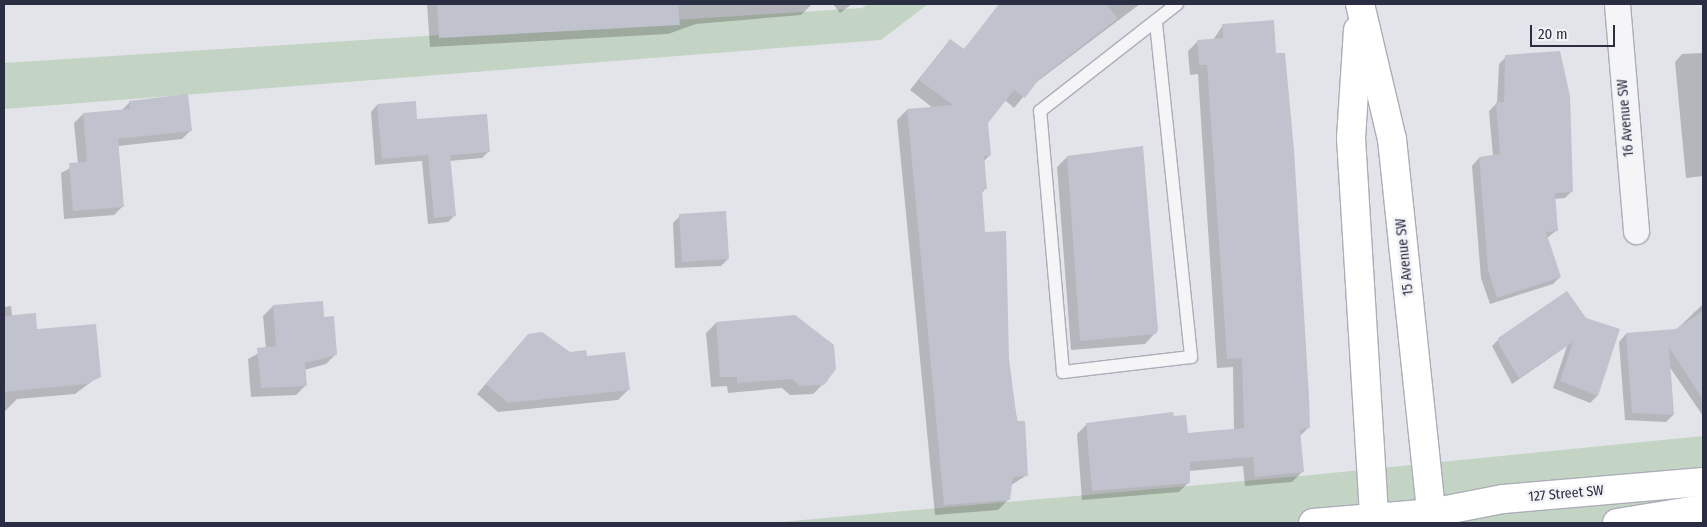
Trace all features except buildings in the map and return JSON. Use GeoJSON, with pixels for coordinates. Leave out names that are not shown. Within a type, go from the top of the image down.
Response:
{"type":"FeatureCollection","features":[{"type":"Feature","properties":{"kind":"street","name":"15 Avenue SW"},"geometry":{"type":"LineString","coordinates":[[1359,4],[1392,139],[1431,513]]}},
{"type":"Feature","properties":{"kind":"street","name":"15 Avenue SW"},"geometry":{"type":"LineString","coordinates":[[1359,4],[1351,138],[1374,518]]}},
{"type":"Feature","properties":{"kind":"street","name":"16 Avenue SW"},"geometry":{"type":"LineString","coordinates":[[1617,4],[1636,232]]}},
{"type":"Feature","properties":{"kind":"street","name":"127 Street SW"},"geometry":{"type":"LineString","coordinates":[[1313,523],[1431,513],[1503,499],[1703,482]]}},
{"type":"Feature","properties":{"kind":"street"},"geometry":{"type":"LineString","coordinates":[[1617,523],[1703,509]]}},
{"type":"Feature","properties":{"kind":"street","name":"127 Street SW"},"geometry":{"type":"LineString","coordinates":[[1431,513],[1469,523]]}},
{"type":"Feature","properties":{"kind":"lane"},"geometry":{"type":"LineString","coordinates":[[1156,23],[1191,357],[1062,372],[1040,111],[1156,23],[1177,4]]}},
{"type":"Feature","properties":{"kind":"green space"},"geometry":{"type":"Polygon","coordinates":[[[868,4],[928,4],[881,40],[4,109],[4,63],[862,8],[868,4]]]}},
{"type":"Feature","properties":{"kind":"green space"},"geometry":{"type":"Polygon","coordinates":[[[1703,436],[1703,523],[769,523],[1311,475],[1703,436]]]}}]}
